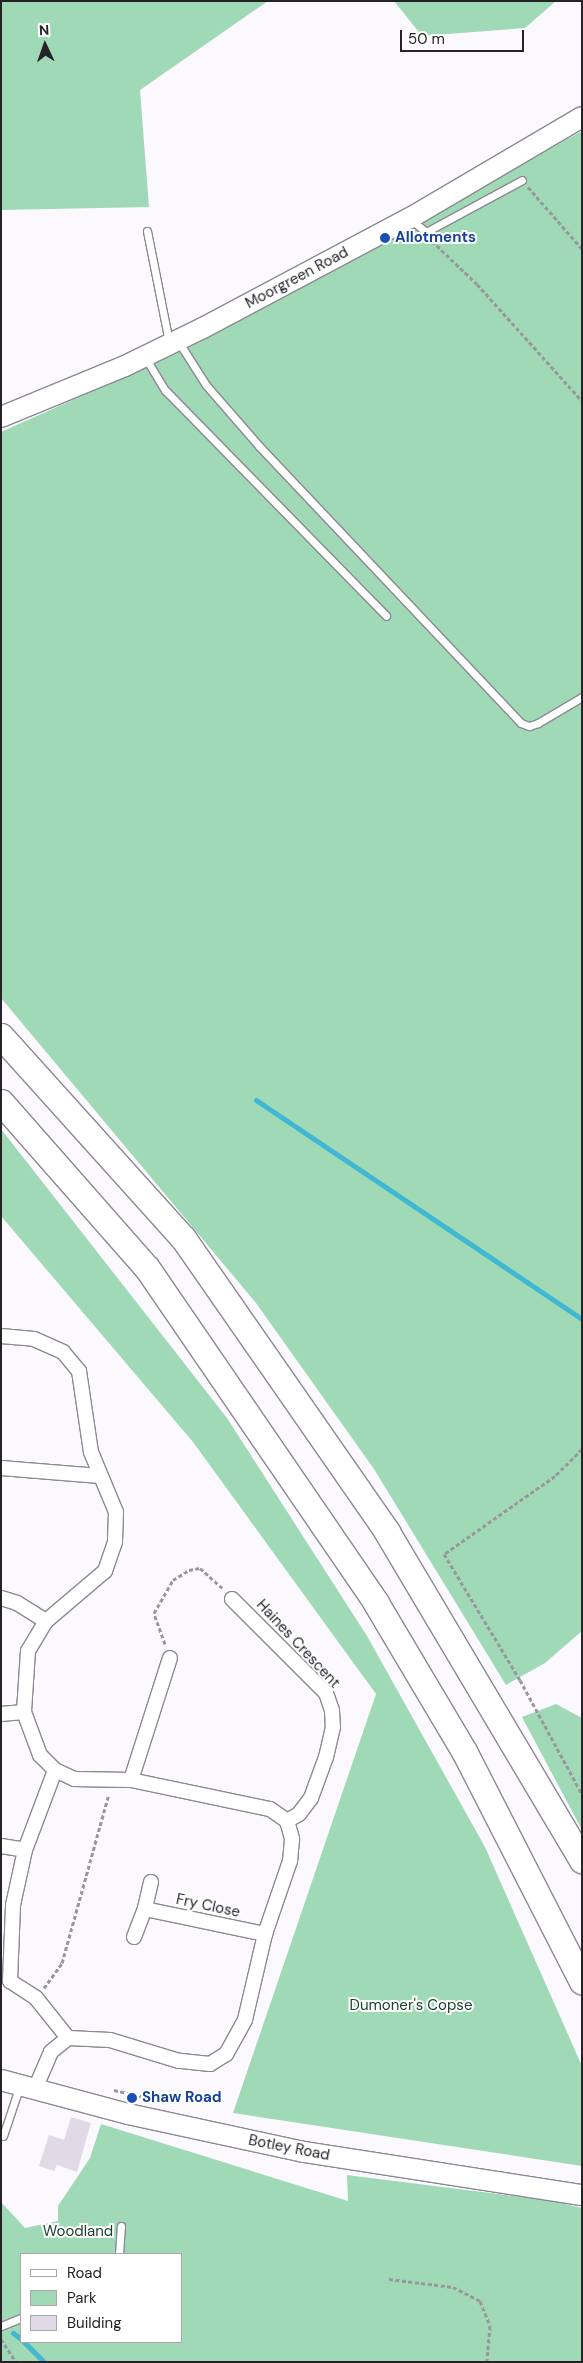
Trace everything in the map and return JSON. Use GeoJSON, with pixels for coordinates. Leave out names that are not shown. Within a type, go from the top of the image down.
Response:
{"type":"FeatureCollection","features":[{"type":"Feature","properties":{"kind":"highway"},"geometry":{"type":"LineString","coordinates":[[1,1036],[183,1238],[387,1532],[582,1860]]}},
{"type":"Feature","properties":{"kind":"highway"},"geometry":{"type":"LineString","coordinates":[[1,1102],[147,1268],[376,1603],[464,1751],[582,1982]]}},
{"type":"Feature","properties":{"kind":"street","name":"Moorgreen Road"},"geometry":{"type":"LineString","coordinates":[[1,417],[174,343],[410,218],[582,117]]}},
{"type":"Feature","properties":{"kind":"street"},"geometry":{"type":"LineString","coordinates":[[1,1336],[42,1342],[63,1352],[79,1371],[91,1452],[116,1512],[115,1542],[105,1571],[46,1621],[28,1651],[24,1712],[40,1755],[55,1770],[74,1780],[131,1780],[255,1804],[270,1809],[287,1821],[292,1839],[290,1861],[265,1934],[246,2020],[235,2043],[216,2061],[179,2061],[102,2038],[68,2038],[19,2084]]}},
{"type":"Feature","properties":{"kind":"street"},"geometry":{"type":"LineString","coordinates":[[1,1468],[100,1476]]}},
{"type":"Feature","properties":{"kind":"street"},"geometry":{"type":"LineString","coordinates":[[1,1598],[18,1603],[46,1621]]}},
{"type":"Feature","properties":{"kind":"street","name":"Haines Crescent"},"geometry":{"type":"LineString","coordinates":[[232,1599],[326,1693],[332,1710],[333,1726],[326,1756],[311,1798],[299,1814],[287,1821]]}},
{"type":"Feature","properties":{"kind":"street"},"geometry":{"type":"LineString","coordinates":[[131,1780],[170,1658]]}},
{"type":"Feature","properties":{"kind":"street"},"geometry":{"type":"LineString","coordinates":[[1,1714],[24,1712]]}},
{"type":"Feature","properties":{"kind":"street"},"geometry":{"type":"LineString","coordinates":[[55,1770],[25,1850],[10,1928],[6,1986],[36,1998],[68,2038]]}},
{"type":"Feature","properties":{"kind":"street"},"geometry":{"type":"LineString","coordinates":[[1,1846],[25,1850]]}},
{"type":"Feature","properties":{"kind":"street"},"geometry":{"type":"LineString","coordinates":[[134,1937],[151,1882]]}},
{"type":"Feature","properties":{"kind":"street","name":"Fry Close"},"geometry":{"type":"LineString","coordinates":[[144,1909],[265,1934]]}},
{"type":"Feature","properties":{"kind":"street","name":"Botley Road"},"geometry":{"type":"LineString","coordinates":[[19,2084],[304,2152],[572,2193]]}},
{"type":"Feature","properties":{"kind":"lane"},"geometry":{"type":"LineString","coordinates":[[410,218],[426,232],[522,180]]}},
{"type":"Feature","properties":{"kind":"lane"},"geometry":{"type":"LineString","coordinates":[[147,231],[174,343],[206,385],[259,446],[521,723],[528,726],[538,723],[582,697]]}},
{"type":"Feature","properties":{"kind":"lane"},"geometry":{"type":"LineString","coordinates":[[144,357],[165,390],[386,616]]}},
{"type":"Feature","properties":{"kind":"lane"},"geometry":{"type":"LineString","coordinates":[[3,2136],[19,2084]]}},
{"type":"Feature","properties":{"kind":"lane"},"geometry":{"type":"LineString","coordinates":[[119,2253],[121,2226]]}},
{"type":"Feature","properties":{"kind":"lane"},"geometry":{"type":"LineString","coordinates":[[1,2326],[20,2318]]}},
{"type":"Feature","properties":{"kind":"path"},"geometry":{"type":"LineString","coordinates":[[522,180],[582,249]]}},
{"type":"Feature","properties":{"kind":"path"},"geometry":{"type":"LineString","coordinates":[[426,232],[582,401]]}},
{"type":"Feature","properties":{"kind":"path"},"geometry":{"type":"LineString","coordinates":[[582,1449],[555,1476],[444,1554],[520,1680],[582,1794]]}},
{"type":"Feature","properties":{"kind":"path"},"geometry":{"type":"LineString","coordinates":[[170,1658],[154,1613],[173,1580],[189,1570],[200,1568],[232,1599]]}},
{"type":"Feature","properties":{"kind":"path"},"geometry":{"type":"LineString","coordinates":[[36,1998],[62,1963],[113,1780]]}},
{"type":"Feature","properties":{"kind":"path"},"geometry":{"type":"LineString","coordinates":[[389,2280],[453,2287],[480,2301],[490,2326],[487,2362]]}},
{"type":"Feature","properties":{"kind":"path"},"geometry":{"type":"LineString","coordinates":[[1,2340],[16,2362]]}},
{"type":"Feature","properties":{"kind":"green space"},"geometry":{"type":"Polygon","coordinates":[[[1,1],[268,1],[140,90],[149,207],[1,210],[1,1]]]}},
{"type":"Feature","properties":{"kind":"green space"},"geometry":{"type":"Polygon","coordinates":[[[394,1],[556,1],[525,28],[422,36],[394,1]]]}},
{"type":"Feature","properties":{"kind":"green space"},"geometry":{"type":"Polygon","coordinates":[[[582,131],[582,1631],[545,1663],[506,1685],[374,1469],[256,1303],[1,998],[1,432],[184,350],[582,131]]]}},
{"type":"Feature","properties":{"kind":"green space","name":"Dumoner's Copse"},"geometry":{"type":"Polygon","coordinates":[[[1,1129],[227,1418],[367,1636],[485,1847],[582,2066],[582,2166],[233,2113],[376,1694],[193,1442],[1,1216],[1,1129]]]}},
{"type":"Feature","properties":{"kind":"green space"},"geometry":{"type":"Polygon","coordinates":[[[556,1704],[582,1718],[582,1830],[522,1717],[556,1704]]]}},
{"type":"Feature","properties":{"kind":"green space","name":"Woodland"},"geometry":{"type":"Polygon","coordinates":[[[101,2124],[348,2201],[347,2175],[553,2201],[582,2208],[582,2362],[1,2362],[1,2202],[25,2228],[58,2221],[58,2206],[90,2158],[101,2124]]]}},
{"type":"Feature","properties":{"kind":"building"},"geometry":{"type":"Polygon","coordinates":[[[71,2117],[91,2123],[77,2172],[57,2165],[54,2171],[39,2166],[49,2135],[64,2140],[71,2117]]]}},
{"type":"Feature","properties":{"kind":"waterway"},"geometry":{"type":"LineString","coordinates":[[256,1100],[582,1319]]}},
{"type":"Feature","properties":{"kind":"waterway"},"geometry":{"type":"LineString","coordinates":[[13,2333],[20,2338]]}},
{"type":"Feature","properties":{"kind":"waterway"},"geometry":{"type":"LineString","coordinates":[[25,2343],[44,2362]]}},
{"type":"Feature","properties":{"kind":"place","name":"Allotments"},"geometry":{"type":"Point","coordinates":[385,238]}},
{"type":"Feature","properties":{"kind":"place","name":"Shaw Road"},"geometry":{"type":"Point","coordinates":[132,2098]}}]}
